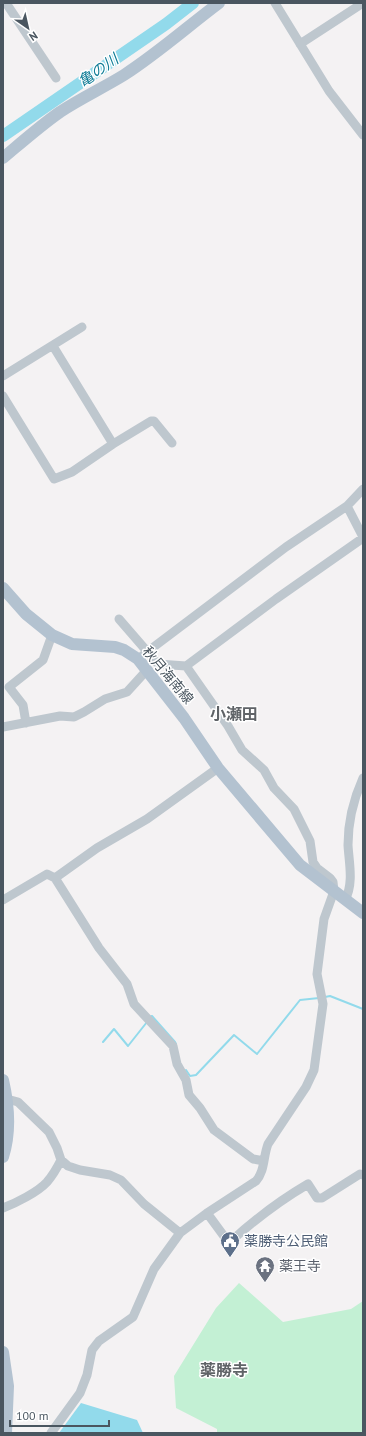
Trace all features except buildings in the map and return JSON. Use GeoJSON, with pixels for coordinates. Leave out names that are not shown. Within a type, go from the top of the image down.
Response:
{"type":"FeatureCollection","features":[{"type":"Feature","properties":{"kind":"main road"},"geometry":{"type":"LineString","coordinates":[[3,158],[60,112],[159,51],[194,21],[219,3]]}},
{"type":"Feature","properties":{"kind":"main road","name":"秋月海南線"},"geometry":{"type":"LineString","coordinates":[[3,588],[26,614],[52,635],[72,644],[115,647],[143,655],[147,670],[184,718],[218,768],[300,865],[363,914]]}},
{"type":"Feature","properties":{"kind":"main road"},"geometry":{"type":"LineString","coordinates":[[3,1080],[7,1099],[8,1131],[3,1157]]}},
{"type":"Feature","properties":{"kind":"main road"},"geometry":{"type":"LineString","coordinates":[[3,1352],[8,1386],[6,1433]]}},
{"type":"Feature","properties":{"kind":"street"},"geometry":{"type":"LineString","coordinates":[[275,3],[329,91],[363,135]]}},
{"type":"Feature","properties":{"kind":"street"},"geometry":{"type":"LineString","coordinates":[[300,44],[363,3]]}},
{"type":"Feature","properties":{"kind":"street"},"geometry":{"type":"LineString","coordinates":[[6,4],[56,78]]}},
{"type":"Feature","properties":{"kind":"street"},"geometry":{"type":"LineString","coordinates":[[3,376],[53,346],[82,326]]}},
{"type":"Feature","properties":{"kind":"street"},"geometry":{"type":"LineString","coordinates":[[53,346],[112,444]]}},
{"type":"Feature","properties":{"kind":"street"},"geometry":{"type":"LineString","coordinates":[[3,396],[54,479],[72,472],[112,444],[151,421],[154,422],[172,443]]}},
{"type":"Feature","properties":{"kind":"street"},"geometry":{"type":"LineString","coordinates":[[143,655],[286,547],[347,506],[363,489]]}},
{"type":"Feature","properties":{"kind":"street"},"geometry":{"type":"LineString","coordinates":[[119,619],[143,655],[158,664],[186,666],[276,599],[363,538],[347,506]]}},
{"type":"Feature","properties":{"kind":"street"},"geometry":{"type":"LineString","coordinates":[[26,723],[23,706],[9,687],[43,660],[52,635]]}},
{"type":"Feature","properties":{"kind":"street"},"geometry":{"type":"LineString","coordinates":[[51,1433],[80,1393],[87,1375],[92,1350],[99,1341],[133,1317],[154,1269],[180,1233],[207,1213],[256,1181],[261,1175],[268,1144],[306,1087],[314,1070],[323,1004],[317,974],[324,919],[334,891],[333,882],[317,868],[313,862],[310,841],[294,809],[274,788],[264,770],[242,750],[228,726],[186,666]]}},
{"type":"Feature","properties":{"kind":"street"},"geometry":{"type":"LineString","coordinates":[[3,727],[60,716],[74,717],[105,698],[127,692],[147,670]]}},
{"type":"Feature","properties":{"kind":"street"},"geometry":{"type":"LineString","coordinates":[[55,878],[97,848],[147,819],[218,768]]}},
{"type":"Feature","properties":{"kind":"street"},"geometry":{"type":"LineString","coordinates":[[345,900],[348,896],[351,872],[348,844],[350,819],[358,789],[363,778]]}},
{"type":"Feature","properties":{"kind":"street"},"geometry":{"type":"LineString","coordinates":[[3,900],[47,874],[55,878],[99,948],[127,984],[134,1004],[173,1046],[177,1064],[186,1080],[189,1095],[200,1108],[214,1130],[253,1159],[264,1161]]}},
{"type":"Feature","properties":{"kind":"street"},"geometry":{"type":"LineString","coordinates":[[7,1099],[18,1102],[49,1132],[61,1160],[68,1166],[80,1170],[110,1175],[121,1180],[144,1204],[180,1233]]}},
{"type":"Feature","properties":{"kind":"street"},"geometry":{"type":"LineString","coordinates":[[3,1208],[21,1200],[46,1183],[54,1173],[61,1160]]}},
{"type":"Feature","properties":{"kind":"street"},"geometry":{"type":"LineString","coordinates":[[207,1213],[229,1243],[272,1206],[308,1184],[317,1198],[322,1198],[360,1174],[363,1175]]}},
{"type":"Feature","properties":{"kind":"green space"},"geometry":{"type":"Polygon","coordinates":[[[239,1283],[283,1322],[351,1309],[363,1301],[363,1433],[217,1433],[217,1429],[176,1408],[174,1376],[216,1308],[239,1283]]]}},
{"type":"Feature","properties":{"kind":"water"},"geometry":{"type":"Polygon","coordinates":[[[81,1403],[137,1420],[143,1433],[59,1433],[81,1403]]]}},
{"type":"Feature","properties":{"kind":"waterway","name":"亀の川"},"geometry":{"type":"LineString","coordinates":[[3,136],[166,24],[193,3]]}},
{"type":"Feature","properties":{"kind":"waterway"},"geometry":{"type":"LineString","coordinates":[[325,997],[330,996],[363,1009]]}},
{"type":"Feature","properties":{"kind":"waterway"},"geometry":{"type":"LineString","coordinates":[[186,1070],[190,1076],[196,1075],[234,1035],[257,1054],[300,1000],[319,998]]}},
{"type":"Feature","properties":{"kind":"waterway"},"geometry":{"type":"LineString","coordinates":[[150,1017],[152,1016],[176,1044]]}},
{"type":"Feature","properties":{"kind":"waterway"},"geometry":{"type":"LineString","coordinates":[[103,1042],[114,1029],[128,1046],[147,1022]]}},
{"type":"Feature","properties":{"kind":"place","name":"薬勝寺公民館"},"geometry":{"type":"Point","coordinates":[230,1258]}},
{"type":"Feature","properties":{"kind":"place","name":"薬王寺"},"geometry":{"type":"Point","coordinates":[265,1283]}},
{"type":"Feature","properties":{"kind":"district","name":"小瀬田"},"geometry":{"type":"Point","coordinates":[234,714]}},
{"type":"Feature","properties":{"kind":"district","name":"薬勝寺"},"geometry":{"type":"Point","coordinates":[224,1370]}}]}
